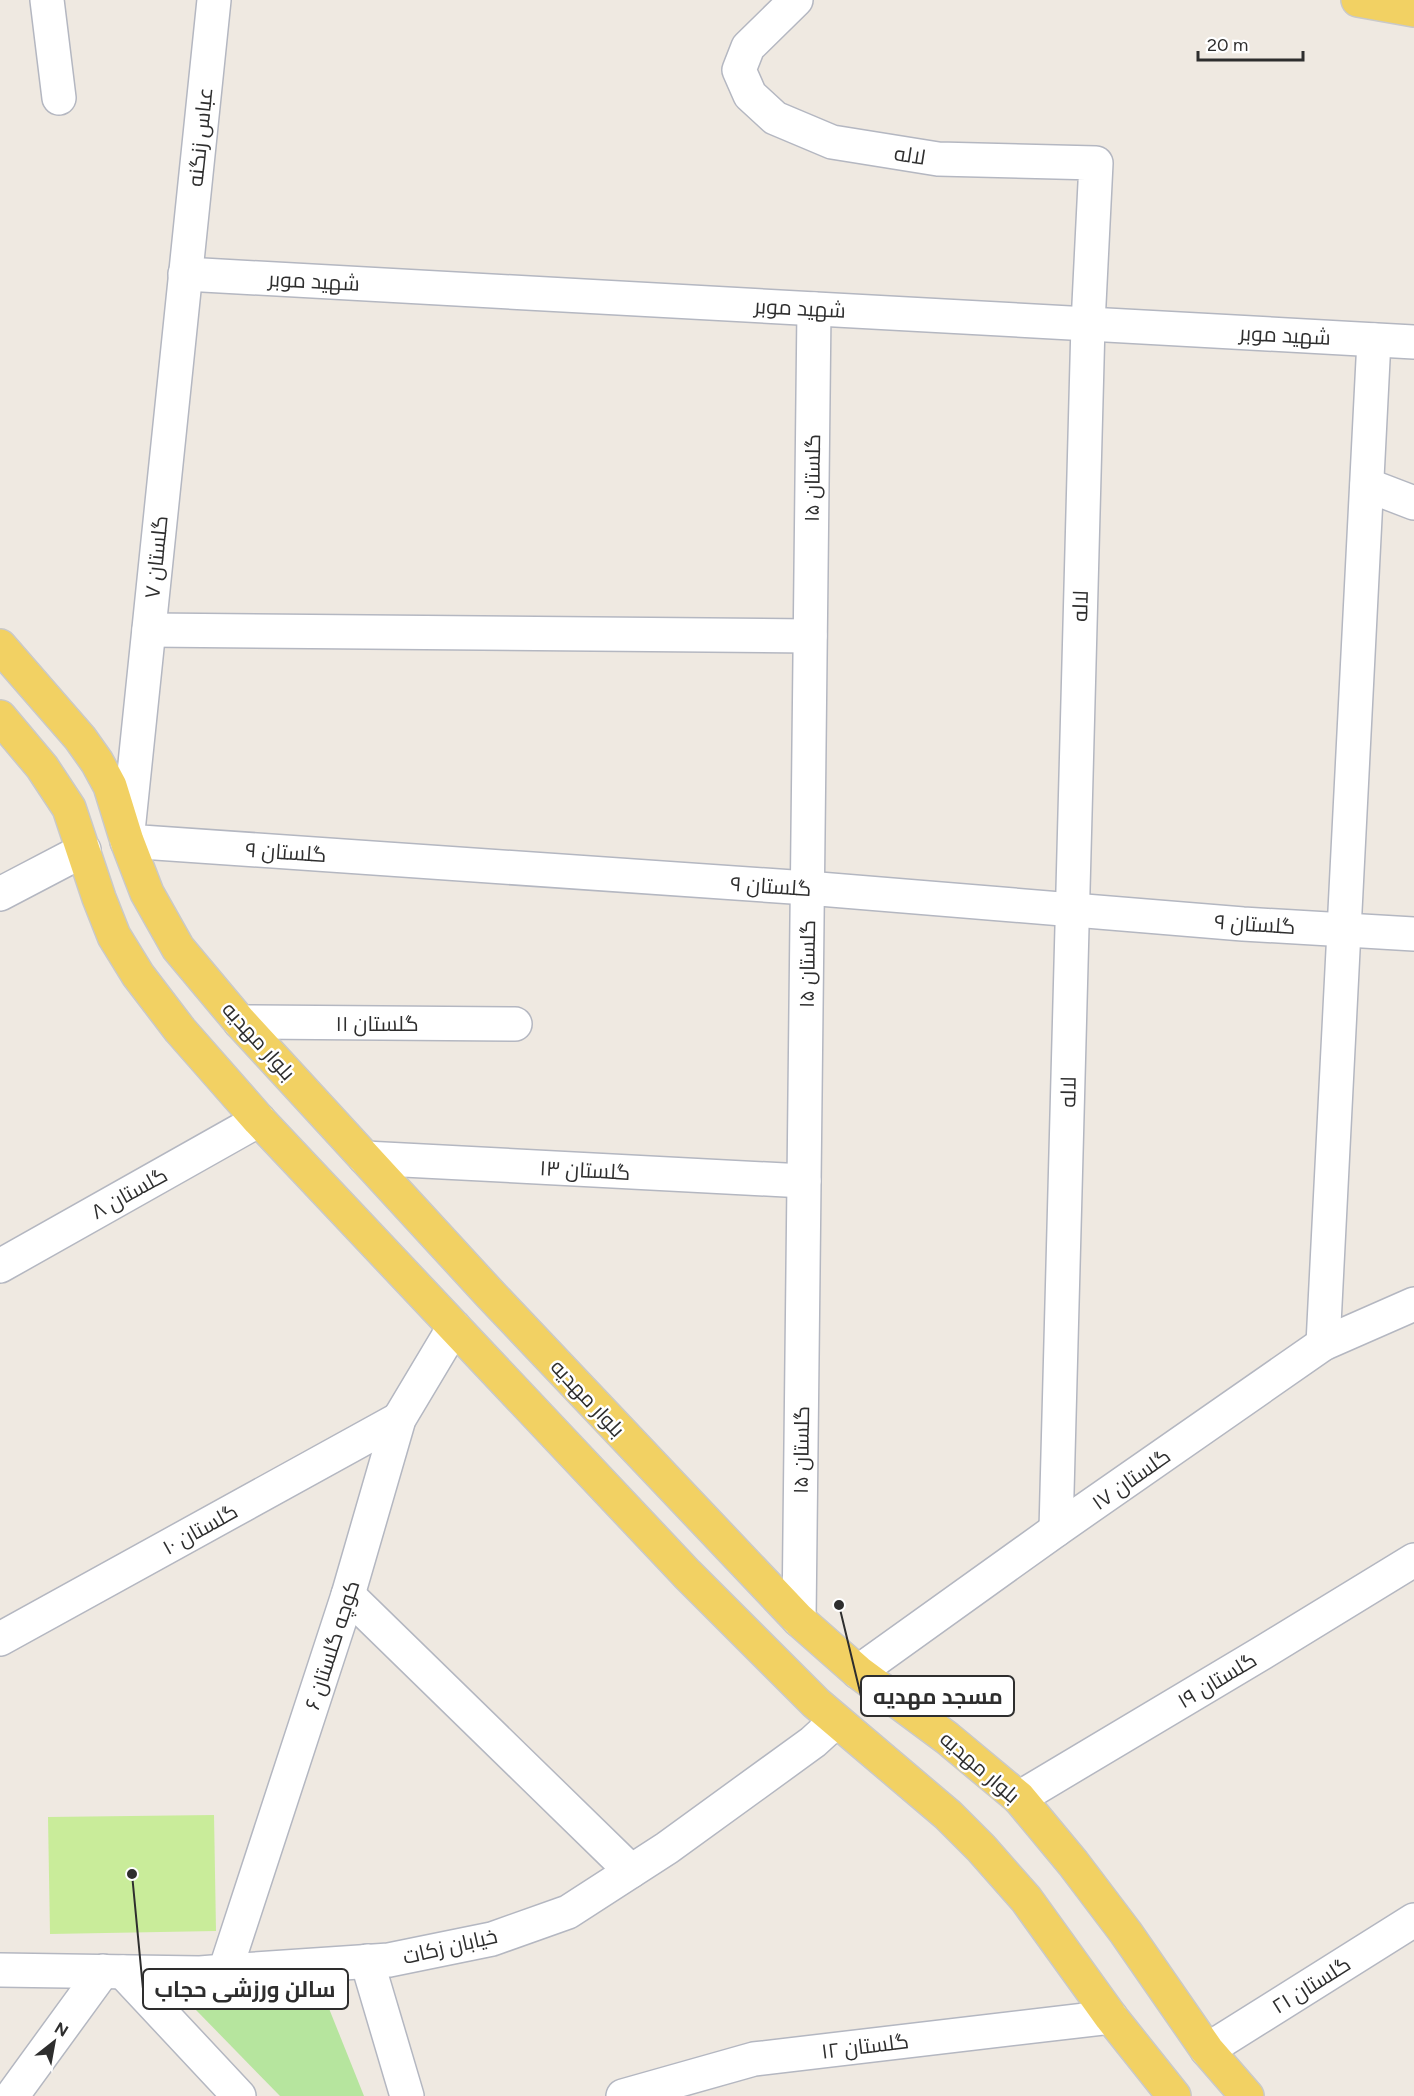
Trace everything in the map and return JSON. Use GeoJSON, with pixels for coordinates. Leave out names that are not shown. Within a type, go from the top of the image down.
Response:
{"type":"FeatureCollection","features":[{"type":"Feature","properties":{"kind":"main road"},"geometry":{"type":"LineString","coordinates":[[1358,0],[1414,9]]}},
{"type":"Feature","properties":{"kind":"main road","name":"بلوار مهدیه"},"geometry":{"type":"LineString","coordinates":[[0,646],[80,738],[97,762],[110,786],[127,841],[147,893],[178,948],[240,1022],[498,1303],[799,1620],[858,1672],[947,1738],[1019,1798],[1073,1863],[1119,1924],[1207,2050],[1247,2096]]}},
{"type":"Feature","properties":{"kind":"main road"},"geometry":{"type":"LineString","coordinates":[[0,717],[42,766],[69,808],[114,936],[138,975],[180,1030],[259,1120],[687,1574],[816,1703],[948,1815],[981,1848],[1026,1899],[1111,2018],[1174,2096]]}},
{"type":"Feature","properties":{"kind":"main road"},"geometry":{"type":"LineString","coordinates":[[84,850],[127,841]]}},
{"type":"Feature","properties":{"kind":"main road"},"geometry":{"type":"LineString","coordinates":[[836,1721],[858,1672]]}},
{"type":"Feature","properties":{"kind":"street"},"geometry":{"type":"LineString","coordinates":[[47,0],[59,98]]}},
{"type":"Feature","properties":{"kind":"street","name":"عباس زنگنه"},"geometry":{"type":"LineString","coordinates":[[185,274],[214,0]]}},
{"type":"Feature","properties":{"kind":"street","name":"لاله"},"geometry":{"type":"LineString","coordinates":[[796,0],[748,47],[739,69],[750,95],[775,118],[832,142],[938,159],[1096,163],[1088,324],[1056,1530]]}},
{"type":"Feature","properties":{"kind":"street","name":"شهید موبر"},"geometry":{"type":"LineString","coordinates":[[185,274],[1414,342]]}},
{"type":"Feature","properties":{"kind":"street","name":"گلستان ۷"},"geometry":{"type":"LineString","coordinates":[[127,841],[185,274]]}},
{"type":"Feature","properties":{"kind":"street","name":"گلستان ۱۵"},"geometry":{"type":"LineString","coordinates":[[799,1620],[814,309]]}},
{"type":"Feature","properties":{"kind":"street"},"geometry":{"type":"LineString","coordinates":[[1323,1344],[1374,340]]}},
{"type":"Feature","properties":{"kind":"street"},"geometry":{"type":"LineString","coordinates":[[1367,485],[1414,503]]}},
{"type":"Feature","properties":{"kind":"street"},"geometry":{"type":"LineString","coordinates":[[149,630],[810,636]]}},
{"type":"Feature","properties":{"kind":"street","name":"گلستان ۹"},"geometry":{"type":"LineString","coordinates":[[127,841],[807,888],[1072,910],[1414,934]]}},
{"type":"Feature","properties":{"kind":"street"},"geometry":{"type":"LineString","coordinates":[[0,894],[84,850]]}},
{"type":"Feature","properties":{"kind":"street","name":"گلستان ۱۱"},"geometry":{"type":"LineString","coordinates":[[240,1022],[515,1024]]}},
{"type":"Feature","properties":{"kind":"street","name":"گلستان ۸"},"geometry":{"type":"LineString","coordinates":[[0,1266],[259,1120]]}},
{"type":"Feature","properties":{"kind":"street","name":"گلستان ۱۳"},"geometry":{"type":"LineString","coordinates":[[365,1158],[804,1181]]}},
{"type":"Feature","properties":{"kind":"street","name":"گلستان ۱۷"},"geometry":{"type":"LineString","coordinates":[[858,1672],[1056,1530],[1323,1344],[1414,1304]]}},
{"type":"Feature","properties":{"kind":"street","name":"کوچه گلستان ۶"},"geometry":{"type":"LineString","coordinates":[[225,1971],[348,1595],[399,1419],[454,1327]]}},
{"type":"Feature","properties":{"kind":"street","name":"گلستان ۱۰"},"geometry":{"type":"LineString","coordinates":[[0,1640],[399,1419]]}},
{"type":"Feature","properties":{"kind":"street","name":"گلستان ۱۹"},"geometry":{"type":"LineString","coordinates":[[1019,1798],[1414,1560]]}},
{"type":"Feature","properties":{"kind":"street"},"geometry":{"type":"LineString","coordinates":[[348,1595],[631,1871]]}},
{"type":"Feature","properties":{"kind":"street","name":"خیابان زکات"},"geometry":{"type":"LineString","coordinates":[[0,1970],[225,1971],[389,1960],[503,1935],[568,1912],[667,1848],[813,1742],[836,1721]]}},
{"type":"Feature","properties":{"kind":"street","name":"گلستان ۲۱"},"geometry":{"type":"LineString","coordinates":[[1207,2050],[1414,1920]]}},
{"type":"Feature","properties":{"kind":"street"},"geometry":{"type":"LineString","coordinates":[[367,1961],[406,2096]]}},
{"type":"Feature","properties":{"kind":"street"},"geometry":{"type":"LineString","coordinates":[[12,2096],[113,1972],[239,2096]]}},
{"type":"Feature","properties":{"kind":"street","name":"گلستان ۱۲"},"geometry":{"type":"LineString","coordinates":[[623,2096],[754,2059],[1111,2018]]}},
{"type":"Feature","properties":{"kind":"green space"},"geometry":{"type":"Polygon","coordinates":[[[214,1815],[216,1931],[50,1934],[48,1817],[214,1815]]]}},
{"type":"Feature","properties":{"kind":"green space"},"geometry":{"type":"Polygon","coordinates":[[[324,1996],[364,2096],[280,2096],[196,2010],[324,1996]]]}},
{"type":"Feature","properties":{"kind":"place","name":"مسجد مهدیه"},"geometry":{"type":"Point","coordinates":[839,1605]}},
{"type":"Feature","properties":{"kind":"place","name":"سالن ورزشی حجاب"},"geometry":{"type":"Point","coordinates":[132,1874]}}]}
